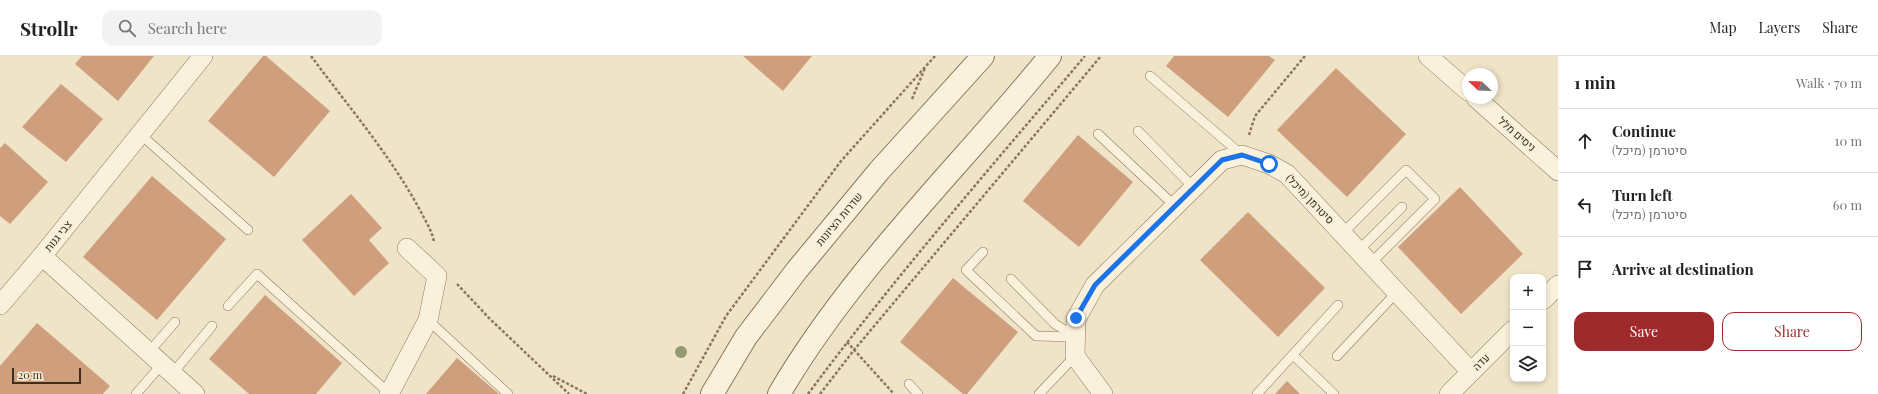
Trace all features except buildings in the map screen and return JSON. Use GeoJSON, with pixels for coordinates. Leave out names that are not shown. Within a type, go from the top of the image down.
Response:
{"type":"FeatureCollection","features":[{"type":"Feature","properties":{"kind":"street","name":"צבי גנות"},"geometry":{"type":"LineString","coordinates":[[187,391],[161,363],[42,256],[203,56]]}},
{"type":"Feature","properties":{"kind":"street","name":"שדרות הציונות"},"geometry":{"type":"LineString","coordinates":[[712,394],[746,337],[797,270],[879,171],[983,56]]}},
{"type":"Feature","properties":{"kind":"street"},"geometry":{"type":"LineString","coordinates":[[779,394],[840,302],[904,224],[1012,102],[1050,56]]}},
{"type":"Feature","properties":{"kind":"street"},"geometry":{"type":"LineString","coordinates":[[1428,56],[1462,86]]}},
{"type":"Feature","properties":{"kind":"street","name":"ניסים מלל"},"geometry":{"type":"LineString","coordinates":[[1483,104],[1556,164]]}},
{"type":"Feature","properties":{"kind":"street"},"geometry":{"type":"LineString","coordinates":[[1103,394],[1075,356],[1076,318],[1095,285],[1222,160],[1242,155]]}},
{"type":"Feature","properties":{"kind":"street","name":"סיטרמן (מיכל)"},"geometry":{"type":"LineString","coordinates":[[1242,155],[1269,164],[1287,174],[1365,256],[1471,372]]}},
{"type":"Feature","properties":{"kind":"street"},"geometry":{"type":"LineString","coordinates":[[389,393],[428,320],[437,276],[407,248]]}},
{"type":"Feature","properties":{"kind":"street"},"geometry":{"type":"LineString","coordinates":[[0,305],[42,256]]}},
{"type":"Feature","properties":{"kind":"street"},"geometry":{"type":"LineString","coordinates":[[1546,297],[1558,285]]}},
{"type":"Feature","properties":{"kind":"street","name":"עדה"},"geometry":{"type":"LineString","coordinates":[[1449,394],[1510,333]]}},
{"type":"Feature","properties":{"kind":"lane"},"geometry":{"type":"LineString","coordinates":[[1150,76],[1242,155]]}},
{"type":"Feature","properties":{"kind":"lane"},"geometry":{"type":"LineString","coordinates":[[1138,130],[1194,188]]}},
{"type":"Feature","properties":{"kind":"lane"},"geometry":{"type":"LineString","coordinates":[[140,134],[248,230]]}},
{"type":"Feature","properties":{"kind":"lane"},"geometry":{"type":"LineString","coordinates":[[1098,134],[1175,206]]}},
{"type":"Feature","properties":{"kind":"lane"},"geometry":{"type":"LineString","coordinates":[[1343,233],[1406,170],[1435,199],[1365,256]]}},
{"type":"Feature","properties":{"kind":"lane"},"geometry":{"type":"LineString","coordinates":[[1365,256],[1402,207]]}},
{"type":"Feature","properties":{"kind":"lane"},"geometry":{"type":"LineString","coordinates":[[984,252],[966,270],[1036,336],[1076,337]]}},
{"type":"Feature","properties":{"kind":"lane"},"geometry":{"type":"LineString","coordinates":[[228,306],[257,274],[389,393]]}},
{"type":"Feature","properties":{"kind":"lane"},"geometry":{"type":"LineString","coordinates":[[1011,279],[1055,324],[1076,337]]}},
{"type":"Feature","properties":{"kind":"lane"},"geometry":{"type":"LineString","coordinates":[[1337,356],[1397,292]]}},
{"type":"Feature","properties":{"kind":"lane"},"geometry":{"type":"LineString","coordinates":[[1257,394],[1338,305]]}},
{"type":"Feature","properties":{"kind":"lane"},"geometry":{"type":"LineString","coordinates":[[428,320],[508,394]]}},
{"type":"Feature","properties":{"kind":"lane"},"geometry":{"type":"LineString","coordinates":[[161,363],[175,322]]}},
{"type":"Feature","properties":{"kind":"lane"},"geometry":{"type":"LineString","coordinates":[[136,394],[161,363],[212,326]]}},
{"type":"Feature","properties":{"kind":"lane"},"geometry":{"type":"LineString","coordinates":[[1293,355],[1334,394]]}},
{"type":"Feature","properties":{"kind":"lane"},"geometry":{"type":"LineString","coordinates":[[1039,394],[1075,356]]}},
{"type":"Feature","properties":{"kind":"lane"},"geometry":{"type":"LineString","coordinates":[[909,384],[918,394]]}},
{"type":"Feature","properties":{"kind":"path"},"geometry":{"type":"LineString","coordinates":[[311,56],[412,195],[433,234],[437,276],[457,284],[490,319],[552,376],[569,394]]}},
{"type":"Feature","properties":{"kind":"path"},"geometry":{"type":"LineString","coordinates":[[683,394],[726,316],[841,161],[935,56]]}},
{"type":"Feature","properties":{"kind":"path"},"geometry":{"type":"LineString","coordinates":[[808,394],[847,342],[926,243],[1085,56]]}},
{"type":"Feature","properties":{"kind":"path"},"geometry":{"type":"LineString","coordinates":[[820,394],[854,350],[1101,56]]}},
{"type":"Feature","properties":{"kind":"path"},"geometry":{"type":"LineString","coordinates":[[1242,155],[1254,116],[1305,56]]}},
{"type":"Feature","properties":{"kind":"path"},"geometry":{"type":"LineString","coordinates":[[847,342],[894,394]]}},
{"type":"Feature","properties":{"kind":"path"},"geometry":{"type":"LineString","coordinates":[[552,376],[587,394]]}},
{"type":"Feature","properties":{"kind":"route"},"geometry":{"type":"LineString","coordinates":[[1076,318],[1095,285],[1222,160],[1242,155],[1269,164]]}}]}
